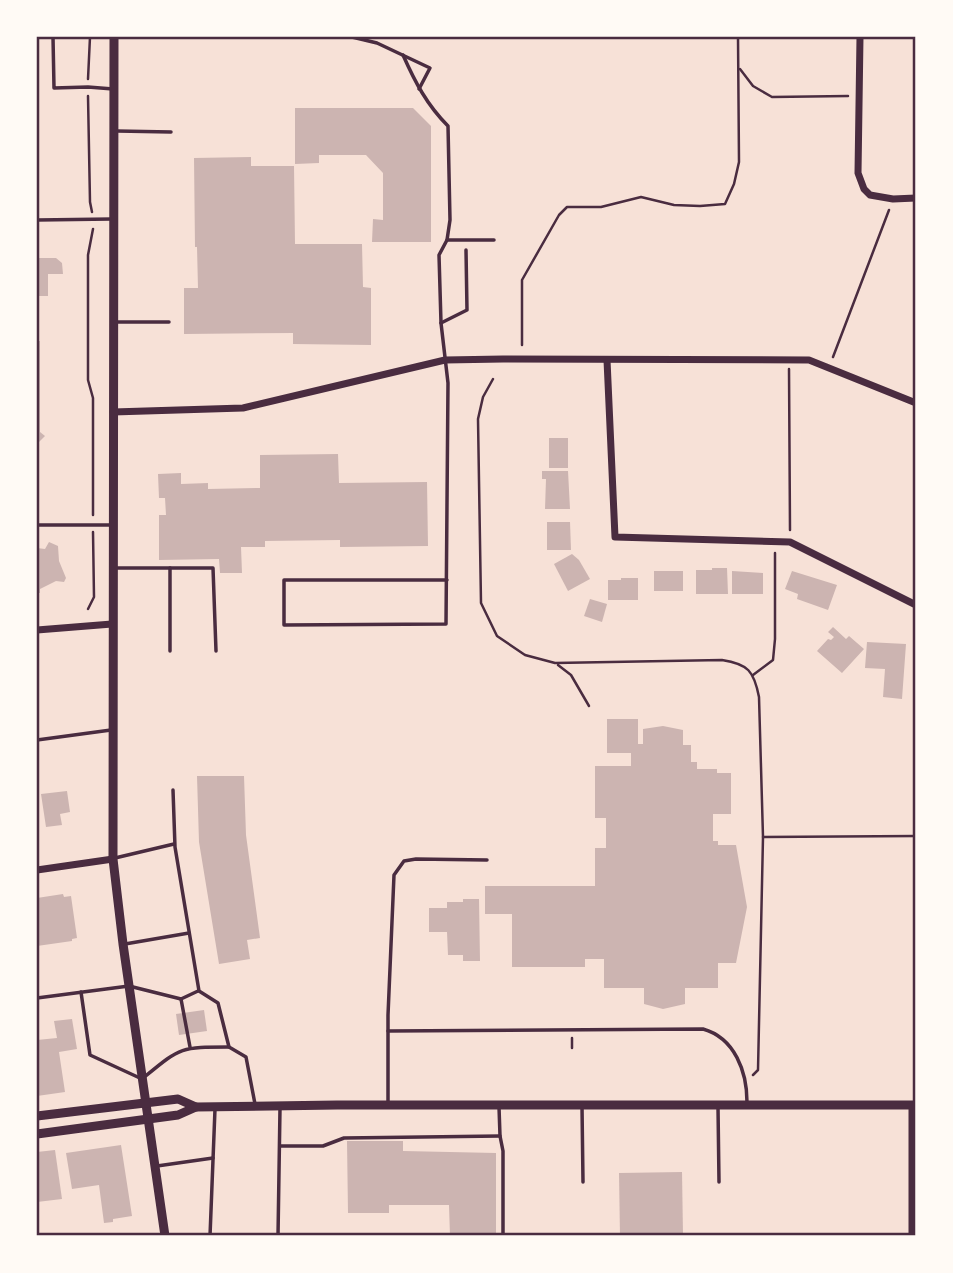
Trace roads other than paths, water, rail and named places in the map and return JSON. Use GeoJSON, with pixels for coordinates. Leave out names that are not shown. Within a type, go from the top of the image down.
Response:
{"type":"FeatureCollection","features":[{"type":"Feature","properties":{"kind":"street"},"geometry":{"type":"LineString","coordinates":[[114,37],[113,859],[122,944],[164,1236]]}},
{"type":"Feature","properties":{"kind":"street"},"geometry":{"type":"LineString","coordinates":[[860,37],[860,182],[870,195],[893,199],[916,198]]}},
{"type":"Feature","properties":{"kind":"street"},"geometry":{"type":"LineString","coordinates":[[113,412],[243,408],[445,360],[789,358],[809,360],[829,367],[916,403]]}},
{"type":"Feature","properties":{"kind":"street"},"geometry":{"type":"LineString","coordinates":[[607,360],[615,537],[790,542],[916,605]]}},
{"type":"Feature","properties":{"kind":"street"},"geometry":{"type":"LineString","coordinates":[[37,630],[112,624]]}},
{"type":"Feature","properties":{"kind":"street"},"geometry":{"type":"LineString","coordinates":[[37,870],[113,859]]}},
{"type":"Feature","properties":{"kind":"street"},"geometry":{"type":"LineString","coordinates":[[37,1116],[177,1099],[197,1107],[499,1104],[914,1105],[912,1236]]}},
{"type":"Feature","properties":{"kind":"street"},"geometry":{"type":"LineString","coordinates":[[37,1134],[178,1115],[197,1107]]}},
{"type":"Feature","properties":{"kind":"lane"},"geometry":{"type":"LineString","coordinates":[[53,37],[54,88],[113,89]]}},
{"type":"Feature","properties":{"kind":"lane"},"geometry":{"type":"LineString","coordinates":[[352,37],[377,43],[430,68],[419,89]]}},
{"type":"Feature","properties":{"kind":"lane"},"geometry":{"type":"LineString","coordinates":[[403,55],[419,89],[434,112],[448,126],[450,220],[447,240],[439,255],[441,323],[447,383],[447,580],[446,624],[284,625],[284,580],[447,580]]}},
{"type":"Feature","properties":{"kind":"lane"},"geometry":{"type":"LineString","coordinates":[[113,131],[171,132]]}},
{"type":"Feature","properties":{"kind":"lane"},"geometry":{"type":"LineString","coordinates":[[37,220],[112,219]]}},
{"type":"Feature","properties":{"kind":"lane"},"geometry":{"type":"LineString","coordinates":[[447,240],[494,240]]}},
{"type":"Feature","properties":{"kind":"lane"},"geometry":{"type":"LineString","coordinates":[[441,323],[467,310],[467,250]]}},
{"type":"Feature","properties":{"kind":"lane"},"geometry":{"type":"LineString","coordinates":[[113,321],[169,322]]}},
{"type":"Feature","properties":{"kind":"lane"},"geometry":{"type":"LineString","coordinates":[[37,524],[113,524]]}},
{"type":"Feature","properties":{"kind":"lane"},"geometry":{"type":"LineString","coordinates":[[113,568],[212,568],[216,651]]}},
{"type":"Feature","properties":{"kind":"lane"},"geometry":{"type":"LineString","coordinates":[[170,568],[170,651]]}},
{"type":"Feature","properties":{"kind":"lane"},"geometry":{"type":"LineString","coordinates":[[37,740],[112,730]]}},
{"type":"Feature","properties":{"kind":"lane"},"geometry":{"type":"LineString","coordinates":[[173,790],[174,844],[199,991],[218,1003],[229,1047]]}},
{"type":"Feature","properties":{"kind":"lane"},"geometry":{"type":"LineString","coordinates":[[113,859],[174,844]]}},
{"type":"Feature","properties":{"kind":"lane"},"geometry":{"type":"LineString","coordinates":[[388,1105],[394,883],[398,868],[404,861],[416,859],[487,860]]}},
{"type":"Feature","properties":{"kind":"lane"},"geometry":{"type":"LineString","coordinates":[[122,944],[189,933]]}},
{"type":"Feature","properties":{"kind":"lane"},"geometry":{"type":"LineString","coordinates":[[37,998],[129,986],[181,999],[199,991]]}},
{"type":"Feature","properties":{"kind":"lane"},"geometry":{"type":"LineString","coordinates":[[81,992],[90,1055],[142,1079],[175,1051],[190,1047],[229,1047],[246,1057],[255,1106]]}},
{"type":"Feature","properties":{"kind":"lane"},"geometry":{"type":"LineString","coordinates":[[181,999],[190,1047]]}},
{"type":"Feature","properties":{"kind":"lane"},"geometry":{"type":"LineString","coordinates":[[388,1031],[703,1029],[714,1032],[731,1047],[747,1080],[747,1104]]}},
{"type":"Feature","properties":{"kind":"lane"},"geometry":{"type":"LineString","coordinates":[[499,1104],[503,1151],[503,1236]]}},
{"type":"Feature","properties":{"kind":"lane"},"geometry":{"type":"LineString","coordinates":[[582,1104],[583,1182]]}},
{"type":"Feature","properties":{"kind":"lane"},"geometry":{"type":"LineString","coordinates":[[718,1104],[719,1182]]}},
{"type":"Feature","properties":{"kind":"lane"},"geometry":{"type":"LineString","coordinates":[[278,1236],[280,1105]]}},
{"type":"Feature","properties":{"kind":"lane"},"geometry":{"type":"LineString","coordinates":[[210,1236],[215,1107]]}},
{"type":"Feature","properties":{"kind":"lane"},"geometry":{"type":"LineString","coordinates":[[281,1146],[323,1146],[344,1138],[500,1136]]}},
{"type":"Feature","properties":{"kind":"lane"},"geometry":{"type":"LineString","coordinates":[[155,1166],[213,1158]]}}]}
